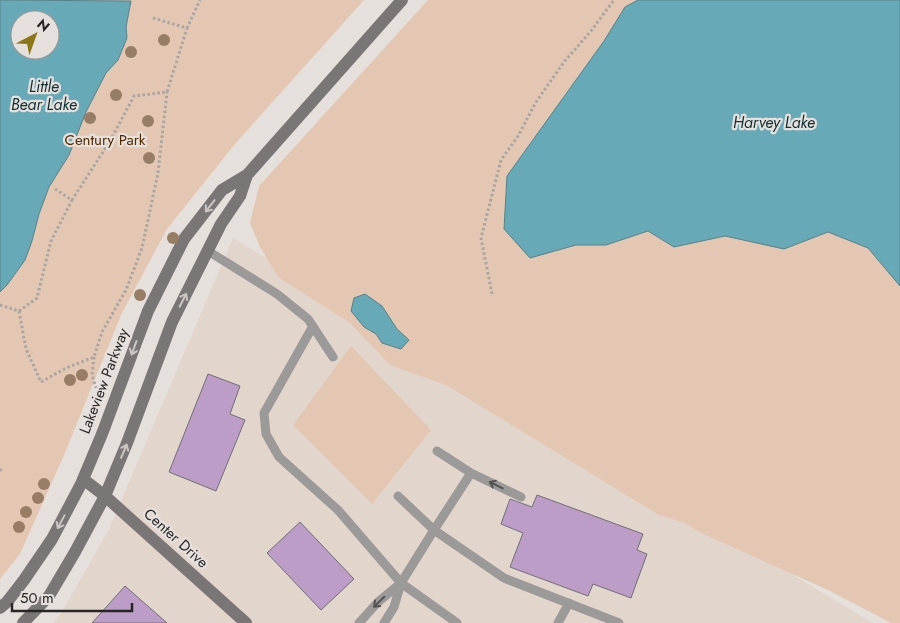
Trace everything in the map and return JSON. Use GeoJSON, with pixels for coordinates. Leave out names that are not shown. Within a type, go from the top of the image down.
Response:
{"type":"FeatureCollection","features":[{"type":"Feature","properties":{"kind":"street","name":"Lakeview Parkway"},"geometry":{"type":"LineString","coordinates":[[0,608],[24,580],[52,539],[83,479],[148,311],[184,239],[222,190],[247,175],[402,0]]}},
{"type":"Feature","properties":{"kind":"street","name":"Lakeview Parkway"},"geometry":{"type":"LineString","coordinates":[[23,623],[49,596],[105,496],[172,322],[221,224],[240,196],[247,175]]}},
{"type":"Feature","properties":{"kind":"street","name":"Center Drive"},"geometry":{"type":"LineString","coordinates":[[83,479],[105,496],[246,623]]}},
{"type":"Feature","properties":{"kind":"lane"},"geometry":{"type":"LineString","coordinates":[[208,251],[277,294],[308,319],[333,358]]}},
{"type":"Feature","properties":{"kind":"lane"},"geometry":{"type":"LineString","coordinates":[[312,326],[264,414],[266,434],[279,457],[338,510],[401,583],[457,623]]}},
{"type":"Feature","properties":{"kind":"lane"},"geometry":{"type":"LineString","coordinates":[[436,451],[471,473],[521,497]]}},
{"type":"Feature","properties":{"kind":"lane"},"geometry":{"type":"LineString","coordinates":[[384,623],[394,607],[401,583],[471,473]]}},
{"type":"Feature","properties":{"kind":"lane"},"geometry":{"type":"LineString","coordinates":[[398,496],[434,530],[504,578],[619,623]]}},
{"type":"Feature","properties":{"kind":"lane"},"geometry":{"type":"LineString","coordinates":[[359,623],[378,602],[401,583]]}},
{"type":"Feature","properties":{"kind":"lane"},"geometry":{"type":"LineString","coordinates":[[558,623],[569,603]]}},
{"type":"Feature","properties":{"kind":"path"},"geometry":{"type":"LineString","coordinates":[[96,388],[92,375],[94,357],[102,332],[126,290],[142,248],[158,174],[167,92],[187,28],[200,0]]}},
{"type":"Feature","properties":{"kind":"path"},"geometry":{"type":"LineString","coordinates":[[492,294],[481,238],[501,160],[518,136],[536,102],[564,62],[591,31],[614,0]]}},
{"type":"Feature","properties":{"kind":"path"},"geometry":{"type":"LineString","coordinates":[[153,18],[187,28]]}},
{"type":"Feature","properties":{"kind":"path"},"geometry":{"type":"LineString","coordinates":[[19,311],[37,298],[52,241],[72,200],[110,141],[134,96],[167,92]]}},
{"type":"Feature","properties":{"kind":"path"},"geometry":{"type":"LineString","coordinates":[[54,189],[72,200]]}},
{"type":"Feature","properties":{"kind":"path"},"geometry":{"type":"LineString","coordinates":[[0,305],[19,311]]}},
{"type":"Feature","properties":{"kind":"path"},"geometry":{"type":"LineString","coordinates":[[19,311],[26,350],[41,382],[66,368],[94,357]]}},
{"type":"Feature","properties":{"kind":"shaded area"},"geometry":{"type":"Polygon","coordinates":[[[233,238],[873,623],[53,623],[62,612],[109,529],[233,238]]]}},
{"type":"Feature","properties":{"kind":"green space","name":"Century Park"},"geometry":{"type":"Polygon","coordinates":[[[0,0],[364,0],[235,144],[167,229],[122,313],[64,455],[20,554],[0,579],[0,0]]]}},
{"type":"Feature","properties":{"kind":"green space"},"geometry":{"type":"Polygon","coordinates":[[[428,0],[900,0],[900,623],[891,623],[830,591],[699,532],[685,523],[659,515],[446,385],[390,365],[350,323],[278,277],[260,247],[250,223],[259,186],[428,0]]]}},
{"type":"Feature","properties":{"kind":"green space"},"geometry":{"type":"Polygon","coordinates":[[[351,346],[431,430],[372,504],[293,425],[351,346]]]}},
{"type":"Feature","properties":{"kind":"water","name":"Little Bear Lake"},"geometry":{"type":"Polygon","coordinates":[[[0,0],[131,1],[126,27],[127,38],[118,60],[106,73],[86,112],[69,155],[49,187],[25,260],[0,292],[0,0]]]}},
{"type":"Feature","properties":{"kind":"water","name":"Harvey Lake"},"geometry":{"type":"Polygon","coordinates":[[[638,0],[900,0],[900,286],[868,248],[828,232],[784,249],[725,236],[674,247],[648,231],[606,245],[576,245],[530,258],[504,229],[507,176],[604,41],[625,7],[638,0]]]}},
{"type":"Feature","properties":{"kind":"water"},"geometry":{"type":"Polygon","coordinates":[[[365,294],[382,306],[397,329],[409,340],[401,349],[382,343],[376,334],[364,327],[351,311],[354,298],[365,294]]]}},
{"type":"Feature","properties":{"kind":"building"},"geometry":{"type":"Polygon","coordinates":[[[208,374],[240,386],[230,414],[245,420],[216,491],[169,472],[208,374]]]}},
{"type":"Feature","properties":{"kind":"building"},"geometry":{"type":"Polygon","coordinates":[[[537,495],[643,534],[637,550],[647,554],[631,598],[593,584],[588,596],[510,567],[523,533],[501,524],[510,499],[532,507],[537,495]]]}},
{"type":"Feature","properties":{"kind":"building"},"geometry":{"type":"Polygon","coordinates":[[[300,522],[354,579],[321,610],[267,553],[300,522]]]}},
{"type":"Feature","properties":{"kind":"building"},"geometry":{"type":"Polygon","coordinates":[[[125,586],[167,623],[92,623],[125,586]]]}}]}
